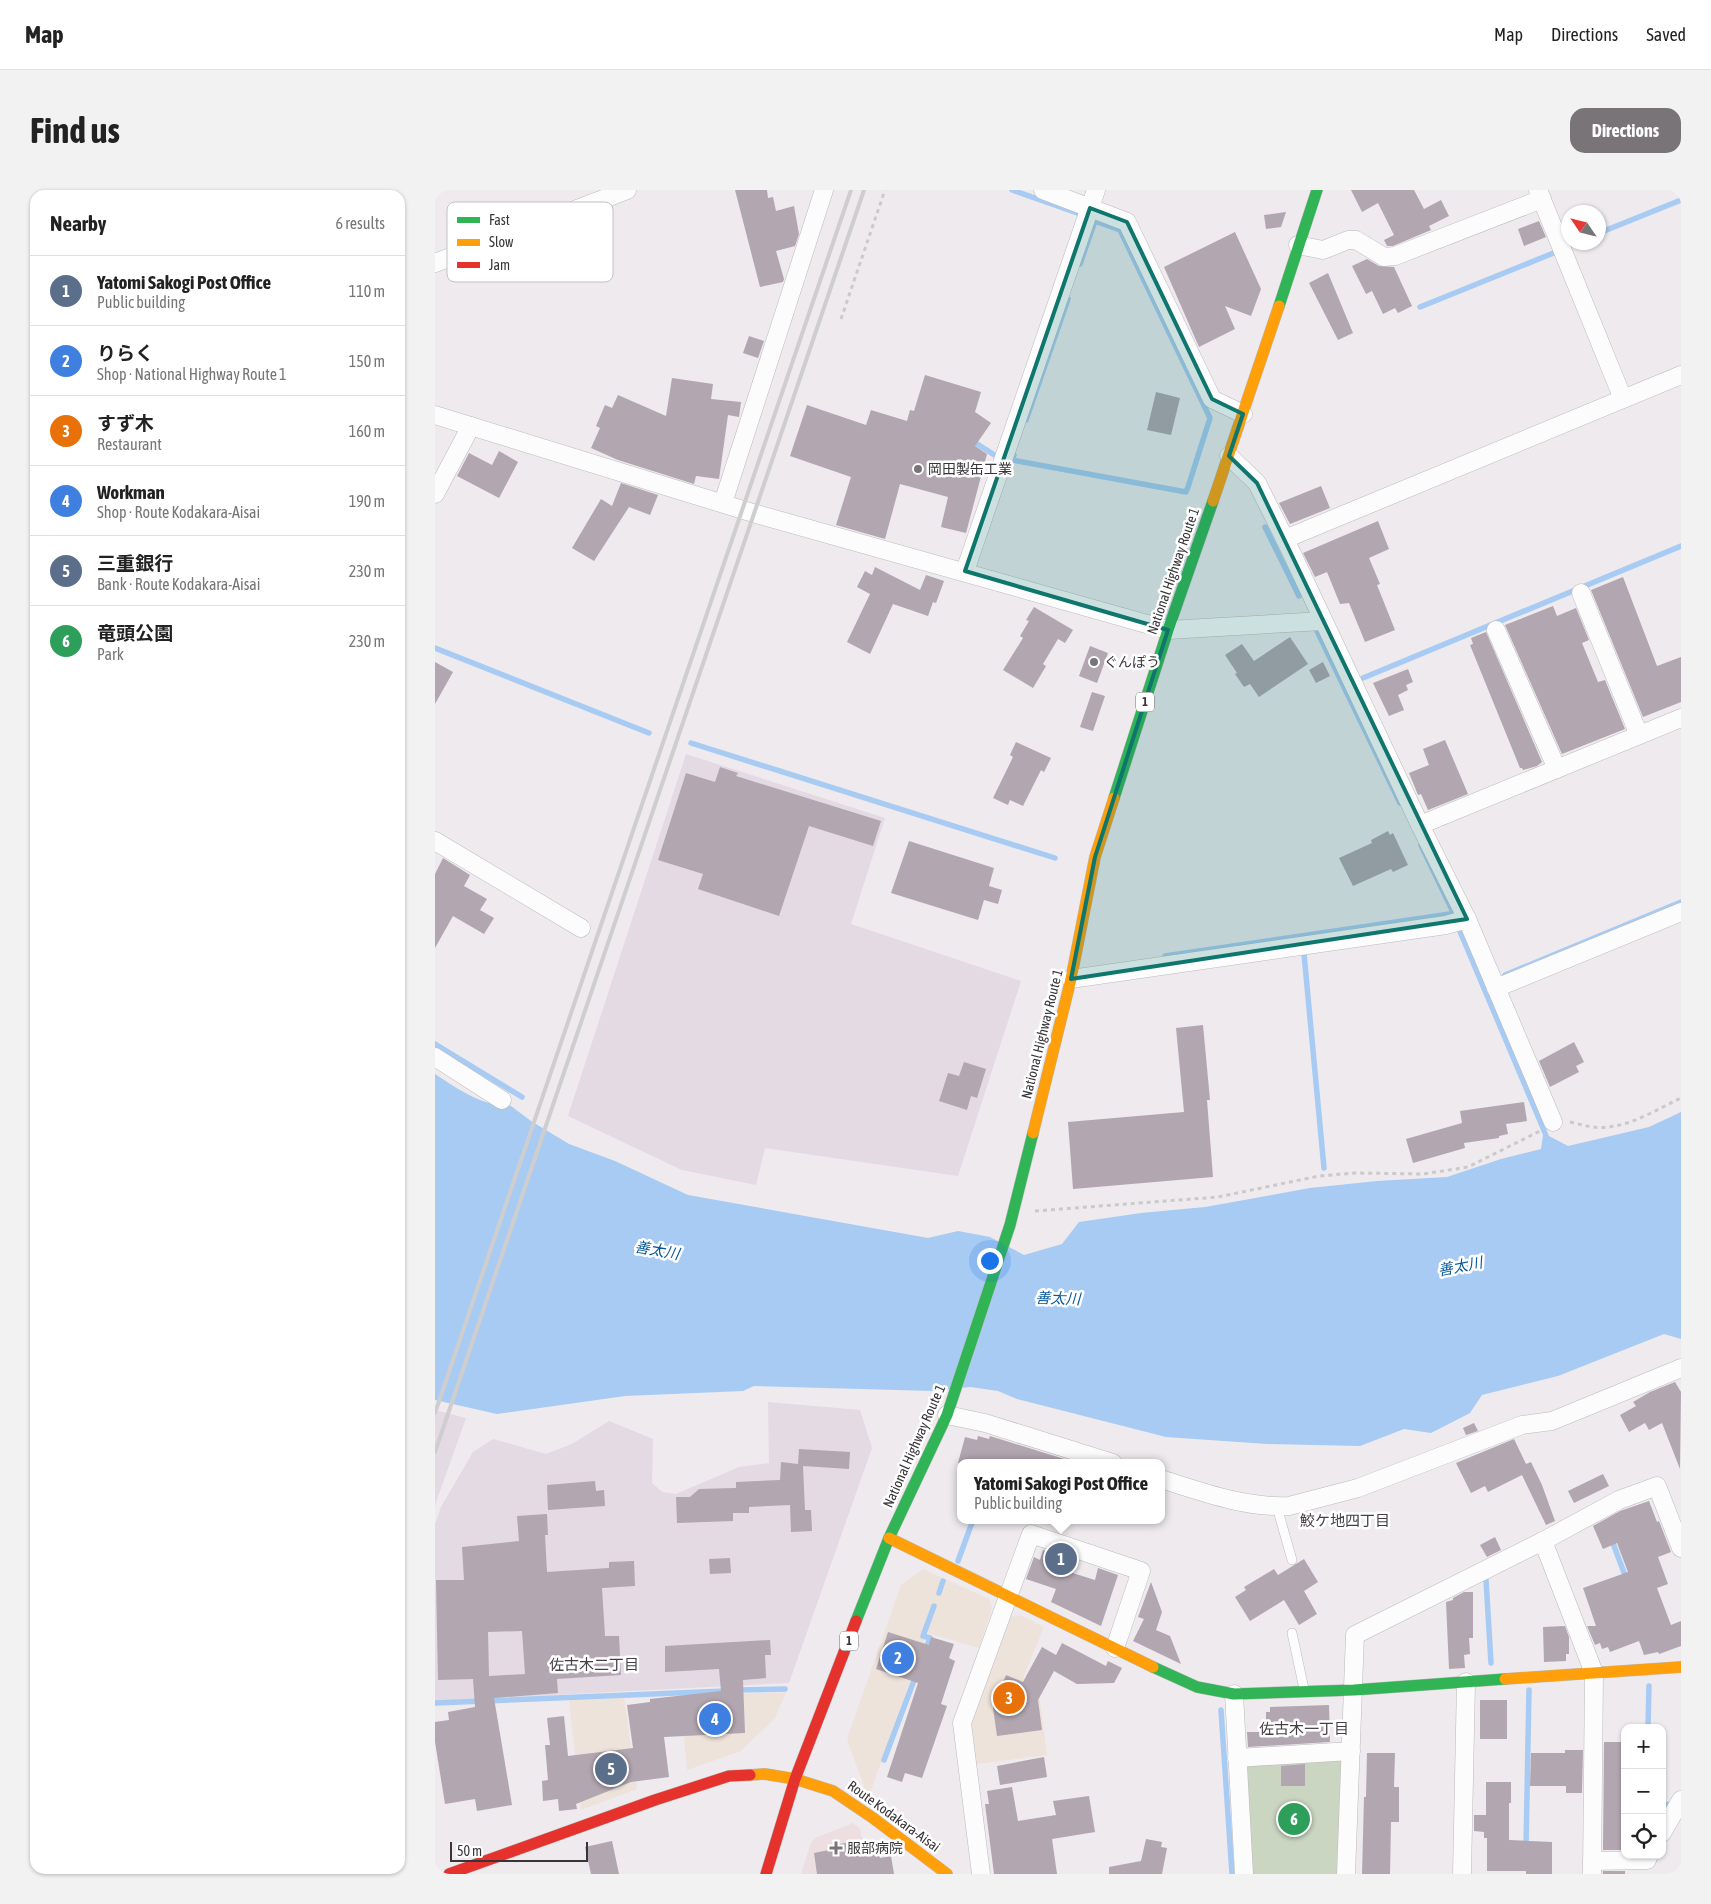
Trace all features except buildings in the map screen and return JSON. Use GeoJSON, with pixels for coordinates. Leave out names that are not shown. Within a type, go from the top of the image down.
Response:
{"type":"FeatureCollection","features":[{"type":"Feature","properties":{"kind":"main road","name":"National Highway Route 1"},"geometry":{"type":"LineString","coordinates":[[766,1874],[795,1779],[889,1538],[947,1415],[1010,1226],[1071,979],[1095,857],[1168,630],[1229,456],[1317,190]]}},
{"type":"Feature","properties":{"kind":"main road"},"geometry":{"type":"LineString","coordinates":[[889,1538],[1197,1687],[1234,1694],[1354,1690],[1681,1667]]}},
{"type":"Feature","properties":{"kind":"main road","name":"Route Kodakara-Aisai"},"geometry":{"type":"LineString","coordinates":[[449,1874],[655,1800],[729,1776],[765,1774],[795,1779],[833,1791],[873,1818],[947,1874]]}},
{"type":"Feature","properties":{"kind":"street"},"geometry":{"type":"LineString","coordinates":[[595,202],[627,190]]}},
{"type":"Feature","properties":{"kind":"street"},"geometry":{"type":"LineString","coordinates":[[723,503],[824,190]]}},
{"type":"Feature","properties":{"kind":"street"},"geometry":{"type":"LineString","coordinates":[[1043,190],[1061,193],[1090,208],[1127,222],[1212,398],[1243,414]]}},
{"type":"Feature","properties":{"kind":"street"},"geometry":{"type":"LineString","coordinates":[[965,571],[1096,190]]}},
{"type":"Feature","properties":{"kind":"street"},"geometry":{"type":"LineString","coordinates":[[1298,245],[1323,250],[1349,240],[1356,240],[1384,257],[1395,256],[1540,194],[1623,399]]}},
{"type":"Feature","properties":{"kind":"street"},"geometry":{"type":"LineString","coordinates":[[435,263],[447,258]]}},
{"type":"Feature","properties":{"kind":"street"},"geometry":{"type":"LineString","coordinates":[[1285,539],[1681,375]]}},
{"type":"Feature","properties":{"kind":"street"},"geometry":{"type":"LineString","coordinates":[[435,415],[753,513],[965,571],[1168,630],[1323,621]]}},
{"type":"Feature","properties":{"kind":"street"},"geometry":{"type":"LineString","coordinates":[[435,494],[471,426]]}},
{"type":"Feature","properties":{"kind":"street"},"geometry":{"type":"LineString","coordinates":[[1229,456],[1257,483],[1285,539],[1419,825],[1467,919],[1553,1122]]}},
{"type":"Feature","properties":{"kind":"street"},"geometry":{"type":"LineString","coordinates":[[1581,593],[1639,735]]}},
{"type":"Feature","properties":{"kind":"street"},"geometry":{"type":"LineString","coordinates":[[1496,630],[1557,769]]}},
{"type":"Feature","properties":{"kind":"street"},"geometry":{"type":"LineString","coordinates":[[1419,825],[1681,718]]}},
{"type":"Feature","properties":{"kind":"street"},"geometry":{"type":"LineString","coordinates":[[435,841],[581,928]]}},
{"type":"Feature","properties":{"kind":"street"},"geometry":{"type":"LineString","coordinates":[[1496,988],[1681,912]]}},
{"type":"Feature","properties":{"kind":"street"},"geometry":{"type":"LineString","coordinates":[[1071,979],[1436,926],[1467,919]]}},
{"type":"Feature","properties":{"kind":"street"},"geometry":{"type":"LineString","coordinates":[[435,1057],[502,1100]]}},
{"type":"Feature","properties":{"kind":"street"},"geometry":{"type":"LineString","coordinates":[[1165,1480],[1217,1498],[1289,1506],[1358,1488],[1522,1426],[1552,1421],[1681,1368]]}},
{"type":"Feature","properties":{"kind":"street"},"geometry":{"type":"LineString","coordinates":[[947,1415],[995,1426],[1100,1459]]}},
{"type":"Feature","properties":{"kind":"street"},"geometry":{"type":"LineString","coordinates":[[1346,1874],[1355,1635],[1543,1541],[1619,1500],[1657,1486],[1681,1548]]}},
{"type":"Feature","properties":{"kind":"street"},"geometry":{"type":"LineString","coordinates":[[981,1874],[962,1723],[1031,1534],[1141,1571],[1115,1648]]}},
{"type":"Feature","properties":{"kind":"street"},"geometry":{"type":"LineString","coordinates":[[1543,1541],[1594,1673],[1592,1868],[1647,1859]]}},
{"type":"Feature","properties":{"kind":"street"},"geometry":{"type":"LineString","coordinates":[[1462,1874],[1466,1682]]}},
{"type":"Feature","properties":{"kind":"street"},"geometry":{"type":"LineString","coordinates":[[1234,1694],[1244,1874]]}},
{"type":"Feature","properties":{"kind":"street"},"geometry":{"type":"LineString","coordinates":[[1237,1758],[1351,1751]]}},
{"type":"Feature","properties":{"kind":"street"},"geometry":{"type":"LineString","coordinates":[[1666,1826],[1681,1800]]}},
{"type":"Feature","properties":{"kind":"lane"},"geometry":{"type":"LineString","coordinates":[[1277,1506],[1292,1560]]}},
{"type":"Feature","properties":{"kind":"lane"},"geometry":{"type":"LineString","coordinates":[[1292,1633],[1305,1692]]}},
{"type":"Feature","properties":{"kind":"path"},"geometry":{"type":"LineString","coordinates":[[841,319],[885,190]]}},
{"type":"Feature","properties":{"kind":"path"},"geometry":{"type":"LineString","coordinates":[[1553,1122],[1569,1121],[1593,1127],[1609,1127],[1631,1122],[1681,1098]]}},
{"type":"Feature","properties":{"kind":"path"},"geometry":{"type":"LineString","coordinates":[[1013,1213],[1219,1197],[1319,1176],[1355,1173],[1423,1174],[1468,1167],[1536,1134]]}},
{"type":"Feature","properties":{"kind":"highlighted area"},"geometry":{"type":"Polygon","coordinates":[[[1090,208],[1127,222],[1212,399],[1243,414],[1229,456],[1257,483],[1467,919],[1071,979],[1095,857],[1168,630],[965,571],[1090,208]]]}},
{"type":"Feature","properties":{"kind":"shaded area"},"geometry":{"type":"Polygon","coordinates":[[[686,754],[885,818],[851,924],[1021,981],[958,1176],[765,1148],[756,1185],[682,1170],[568,1116],[686,754]]]}},
{"type":"Feature","properties":{"kind":"shaded area"},"geometry":{"type":"Polygon","coordinates":[[[768,1402],[860,1410],[872,1448],[789,1683],[435,1701],[435,1524],[441,1507],[473,1452],[493,1439],[546,1454],[572,1444],[609,1421],[653,1439],[652,1483],[662,1492],[676,1494],[739,1467],[769,1463],[768,1402]]]}},
{"type":"Feature","properties":{"kind":"shaded area"},"geometry":{"type":"Polygon","coordinates":[[[435,1410],[466,1418],[435,1505],[435,1410]]]}},
{"type":"Feature","properties":{"kind":"shaded area"},"geometry":{"type":"Polygon","coordinates":[[[923,1569],[989,1599],[992,1608],[979,1648],[927,1633],[869,1796],[866,1793],[847,1739],[901,1585],[923,1569]]]}},
{"type":"Feature","properties":{"kind":"shaded area"},"geometry":{"type":"Polygon","coordinates":[[[1020,1615],[1044,1627],[1023,1678],[1039,1693],[1047,1755],[976,1764],[972,1724],[1009,1617],[1020,1615]]]}},
{"type":"Feature","properties":{"kind":"shaded area"},"geometry":{"type":"Polygon","coordinates":[[[786,1692],[775,1718],[741,1751],[687,1770],[680,1696],[786,1692]]]}},
{"type":"Feature","properties":{"kind":"shaded area"},"geometry":{"type":"Polygon","coordinates":[[[624,1698],[637,1789],[581,1810],[569,1700],[624,1698]]]}},
{"type":"Feature","properties":{"kind":"shaded area","name":"服部病院"},"geometry":{"type":"Polygon","coordinates":[[[853,1823],[860,1829],[869,1874],[801,1874],[811,1843],[815,1838],[853,1823]]]}},
{"type":"Feature","properties":{"kind":"green space"},"geometry":{"type":"Polygon","coordinates":[[[1342,1756],[1340,1874],[1251,1874],[1244,1764],[1342,1756]]]}},
{"type":"Feature","properties":{"kind":"water","name":"善太川"},"geometry":{"type":"Polygon","coordinates":[[[1462,928],[1549,1136],[1568,1146],[1649,1127],[1681,1112],[1681,1339],[1664,1334],[1558,1376],[1482,1395],[1470,1413],[1431,1433],[1404,1429],[1360,1446],[1267,1444],[1166,1437],[1017,1399],[998,1391],[970,1387],[933,1391],[754,1386],[743,1391],[625,1396],[497,1414],[435,1400],[435,1074],[471,1096],[491,1104],[511,1106],[531,1121],[569,1144],[615,1161],[688,1195],[928,1238],[958,1231],[990,1237],[1024,1255],[1062,1244],[1079,1222],[1141,1213],[1205,1207],[1310,1188],[1377,1181],[1447,1177],[1501,1159],[1541,1149],[1543,1135],[1456,929],[1462,928]]]}},
{"type":"Feature","properties":{"kind":"waterway"},"geometry":{"type":"LineString","coordinates":[[1012,190],[1080,214]]}},
{"type":"Feature","properties":{"kind":"waterway"},"geometry":{"type":"LineString","coordinates":[[1606,230],[1681,200]]}},
{"type":"Feature","properties":{"kind":"waterway"},"geometry":{"type":"LineString","coordinates":[[1014,455],[1012,460],[1186,492],[1188,487],[1210,418],[1120,230],[1092,220]]}},
{"type":"Feature","properties":{"kind":"waterway"},"geometry":{"type":"LineString","coordinates":[[1080,264],[1095,221]]}},
{"type":"Feature","properties":{"kind":"waterway"},"geometry":{"type":"LineString","coordinates":[[1420,307],[1556,252]]}},
{"type":"Feature","properties":{"kind":"waterway"},"geometry":{"type":"LineString","coordinates":[[1026,420],[1068,299]]}},
{"type":"Feature","properties":{"kind":"waterway"},"geometry":{"type":"LineString","coordinates":[[971,440],[996,456]]}},
{"type":"Feature","properties":{"kind":"waterway"},"geometry":{"type":"LineString","coordinates":[[1265,527],[1299,596]]}},
{"type":"Feature","properties":{"kind":"waterway"},"geometry":{"type":"LineString","coordinates":[[1363,678],[1681,546]]}},
{"type":"Feature","properties":{"kind":"waterway"},"geometry":{"type":"LineString","coordinates":[[1317,631],[1400,803]]}},
{"type":"Feature","properties":{"kind":"waterway"},"geometry":{"type":"LineString","coordinates":[[435,648],[649,733]]}},
{"type":"Feature","properties":{"kind":"waterway"},"geometry":{"type":"LineString","coordinates":[[691,743],[1055,858]]}},
{"type":"Feature","properties":{"kind":"waterway"},"geometry":{"type":"LineString","coordinates":[[1165,956],[1450,914],[1453,912],[1421,845]]}},
{"type":"Feature","properties":{"kind":"waterway"},"geometry":{"type":"LineString","coordinates":[[1505,975],[1681,902]]}},
{"type":"Feature","properties":{"kind":"waterway"},"geometry":{"type":"LineString","coordinates":[[1304,954],[1324,1168]]}},
{"type":"Feature","properties":{"kind":"waterway"},"geometry":{"type":"LineString","coordinates":[[435,1044],[522,1097]]}},
{"type":"Feature","properties":{"kind":"waterway"},"geometry":{"type":"LineString","coordinates":[[958,1561],[972,1524]]}},
{"type":"Feature","properties":{"kind":"waterway"},"geometry":{"type":"LineString","coordinates":[[1611,1538],[1626,1578]]}},
{"type":"Feature","properties":{"kind":"waterway"},"geometry":{"type":"LineString","coordinates":[[1486,1580],[1491,1663]]}},
{"type":"Feature","properties":{"kind":"waterway"},"geometry":{"type":"LineString","coordinates":[[939,1593],[943,1581]]}},
{"type":"Feature","properties":{"kind":"waterway"},"geometry":{"type":"LineString","coordinates":[[925,1650],[930,1638],[923,1636],[934,1606]]}},
{"type":"Feature","properties":{"kind":"waterway"},"geometry":{"type":"LineString","coordinates":[[884,1760],[916,1675]]}},
{"type":"Feature","properties":{"kind":"waterway"},"geometry":{"type":"LineString","coordinates":[[1648,1724],[1649,1686]]}},
{"type":"Feature","properties":{"kind":"waterway"},"geometry":{"type":"LineString","coordinates":[[737,1690],[785,1689]]}},
{"type":"Feature","properties":{"kind":"waterway"},"geometry":{"type":"LineString","coordinates":[[1526,1848],[1529,1690]]}},
{"type":"Feature","properties":{"kind":"waterway"},"geometry":{"type":"LineString","coordinates":[[435,1703],[725,1691]]}},
{"type":"Feature","properties":{"kind":"waterway"},"geometry":{"type":"LineString","coordinates":[[1221,1710],[1232,1874]]}},
{"type":"Feature","properties":{"kind":"waterway"},"geometry":{"type":"LineString","coordinates":[[1666,1804],[1673,1805]]}},
{"type":"Feature","properties":{"kind":"railway"},"geometry":{"type":"LineString","coordinates":[[435,1413],[851,190]]}},
{"type":"Feature","properties":{"kind":"railway"},"geometry":{"type":"LineString","coordinates":[[435,1452],[864,190]]}},
{"type":"Feature","properties":{"kind":"traffic: fast"},"geometry":{"type":"LineString","coordinates":[[1279,306],[1317,190]]}},
{"type":"Feature","properties":{"kind":"traffic: fast"},"geometry":{"type":"LineString","coordinates":[[1114,798],[1168,630],[1213,501]]}},
{"type":"Feature","properties":{"kind":"traffic: fast"},"geometry":{"type":"LineString","coordinates":[[856,1621],[889,1538],[947,1415],[1010,1225],[1033,1133]]}},
{"type":"Feature","properties":{"kind":"traffic: fast"},"geometry":{"type":"LineString","coordinates":[[1153,1667],[1197,1687],[1234,1694],[1354,1690],[1505,1679]]}},
{"type":"Feature","properties":{"kind":"traffic: slow"},"geometry":{"type":"LineString","coordinates":[[1213,501],[1279,306]]}},
{"type":"Feature","properties":{"kind":"traffic: slow"},"geometry":{"type":"LineString","coordinates":[[1033,1133],[1071,979],[1095,857],[1114,798]]}},
{"type":"Feature","properties":{"kind":"traffic: slow"},"geometry":{"type":"LineString","coordinates":[[889,1538],[1153,1667]]}},
{"type":"Feature","properties":{"kind":"traffic: slow"},"geometry":{"type":"LineString","coordinates":[[1505,1679],[1681,1667]]}},
{"type":"Feature","properties":{"kind":"traffic: slow"},"geometry":{"type":"LineString","coordinates":[[750,1775],[765,1774],[795,1779],[833,1791],[873,1818],[947,1874]]}},
{"type":"Feature","properties":{"kind":"traffic: jam"},"geometry":{"type":"LineString","coordinates":[[766,1874],[795,1779],[856,1621]]}},
{"type":"Feature","properties":{"kind":"traffic: jam"},"geometry":{"type":"LineString","coordinates":[[449,1874],[655,1800],[729,1776],[750,1775]]}},
{"type":"Feature","properties":{"kind":"place","name":"岡田製缶工業"},"geometry":{"type":"Point","coordinates":[918,469]}},
{"type":"Feature","properties":{"kind":"place","name":"ぐんぽう"},"geometry":{"type":"Point","coordinates":[1094,662]}},
{"type":"Feature","properties":{"kind":"place","name":"Yatomi Sakogi Post Office"},"geometry":{"type":"Point","coordinates":[1061,1559]}},
{"type":"Feature","properties":{"kind":"place","name":"りらく"},"geometry":{"type":"Point","coordinates":[898,1658]}},
{"type":"Feature","properties":{"kind":"place","name":"すず木"},"geometry":{"type":"Point","coordinates":[1009,1698]}},
{"type":"Feature","properties":{"kind":"place","name":"Workman"},"geometry":{"type":"Point","coordinates":[715,1719]}},
{"type":"Feature","properties":{"kind":"place","name":"三重銀行"},"geometry":{"type":"Point","coordinates":[611,1769]}},
{"type":"Feature","properties":{"kind":"place","name":"竜頭公園"},"geometry":{"type":"Point","coordinates":[1294,1819]}},
{"type":"Feature","properties":{"kind":"place","name":"服部病院"},"geometry":{"type":"Point","coordinates":[836,1848]}},
{"type":"Feature","properties":{"kind":"district","name":"鮫ケ地四丁目"},"geometry":{"type":"Point","coordinates":[1345,1520]}},
{"type":"Feature","properties":{"kind":"district","name":"佐古木二丁目"},"geometry":{"type":"Point","coordinates":[594,1664]}},
{"type":"Feature","properties":{"kind":"district","name":"佐古木一丁目"},"geometry":{"type":"Point","coordinates":[1304,1728]}}]}
